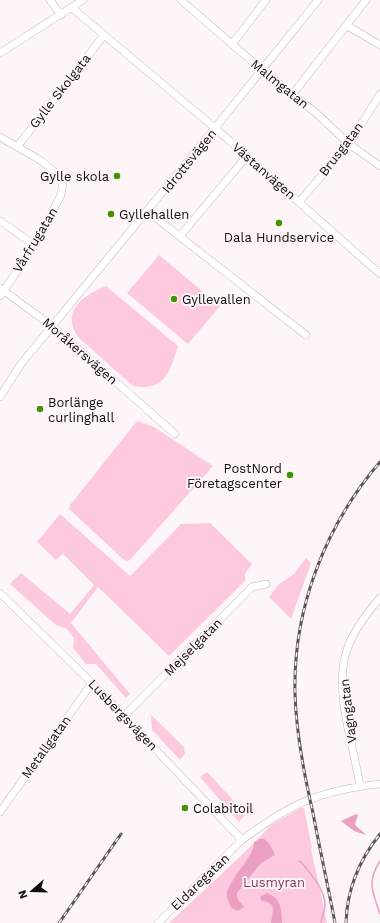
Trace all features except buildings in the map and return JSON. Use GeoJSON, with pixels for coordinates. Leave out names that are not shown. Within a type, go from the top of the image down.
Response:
{"type":"FeatureCollection","features":[{"type":"Feature","properties":{"kind":"street"},"geometry":{"type":"LineString","coordinates":[[50,0],[61,15]]}},
{"type":"Feature","properties":{"kind":"street"},"geometry":{"type":"LineString","coordinates":[[0,53],[83,0]]}},
{"type":"Feature","properties":{"kind":"street","name":"Malmgatan"},"geometry":{"type":"LineString","coordinates":[[181,0],[262,70],[316,113],[348,144],[380,166]]}},
{"type":"Feature","properties":{"kind":"street"},"geometry":{"type":"LineString","coordinates":[[232,44],[266,0]]}},
{"type":"Feature","properties":{"kind":"street","name":"Idrottsvägen"},"geometry":{"type":"LineString","coordinates":[[0,397],[21,364],[318,0]]}},
{"type":"Feature","properties":{"kind":"street"},"geometry":{"type":"LineString","coordinates":[[292,95],[366,0]]}},
{"type":"Feature","properties":{"kind":"street","name":"Västanvägen"},"geometry":{"type":"LineString","coordinates":[[72,8],[215,128],[379,271]]}},
{"type":"Feature","properties":{"kind":"street"},"geometry":{"type":"LineString","coordinates":[[346,25],[380,45]]}},
{"type":"Feature","properties":{"kind":"street","name":"Gylle Skolgata"},"geometry":{"type":"LineString","coordinates":[[17,146],[104,35]]}},
{"type":"Feature","properties":{"kind":"street","name":"Brusgatan"},"geometry":{"type":"LineString","coordinates":[[300,202],[348,144],[380,94]]}},
{"type":"Feature","properties":{"kind":"street"},"geometry":{"type":"LineString","coordinates":[[0,137],[17,146]]}},
{"type":"Feature","properties":{"kind":"street","name":"Vårfrugatan"},"geometry":{"type":"LineString","coordinates":[[1,291],[35,245],[61,195],[63,182],[56,173],[17,146]]}},
{"type":"Feature","properties":{"kind":"street"},"geometry":{"type":"LineString","coordinates":[[180,236],[247,156]]}},
{"type":"Feature","properties":{"kind":"street"},"geometry":{"type":"LineString","coordinates":[[147,211],[306,335]]}},
{"type":"Feature","properties":{"kind":"street"},"geometry":{"type":"LineString","coordinates":[[0,221],[35,245]]}},
{"type":"Feature","properties":{"kind":"street","name":"Moråkersvägen"},"geometry":{"type":"LineString","coordinates":[[1,291],[52,326],[174,434]]}},
{"type":"Feature","properties":{"kind":"street","name":"Mejselgatan"},"geometry":{"type":"LineString","coordinates":[[124,716],[252,587],[266,584]]}},
{"type":"Feature","properties":{"kind":"street","name":"Lusbergsvägen"},"geometry":{"type":"LineString","coordinates":[[0,593],[92,683],[242,840]]}},
{"type":"Feature","properties":{"kind":"street","name":"Vagngatan"},"geometry":{"type":"LineString","coordinates":[[360,786],[345,707],[343,664],[346,652],[354,634],[363,619],[380,598]]}},
{"type":"Feature","properties":{"kind":"street","name":"Metallgatan"},"geometry":{"type":"LineString","coordinates":[[0,812],[92,683]]}},
{"type":"Feature","properties":{"kind":"street","name":"Eldaregatan"},"geometry":{"type":"LineString","coordinates":[[158,923],[242,840],[292,807],[333,793],[360,786],[380,784]]}},
{"type":"Feature","properties":{"kind":"green space","name":"Gyllevallen"},"geometry":{"type":"Polygon","coordinates":[[[159,255],[220,306],[188,344],[127,293],[159,255]]]}},
{"type":"Feature","properties":{"kind":"green space"},"geometry":{"type":"Polygon","coordinates":[[[106,286],[178,346],[169,371],[159,383],[144,387],[133,386],[78,337],[73,328],[73,312],[77,305],[90,294],[106,286]]]}},
{"type":"Feature","properties":{"kind":"green space"},"geometry":{"type":"Polygon","coordinates":[[[137,421],[154,427],[213,466],[130,560],[127,561],[69,509],[70,505],[137,421]]]}},
{"type":"Feature","properties":{"kind":"green space"},"geometry":{"type":"Polygon","coordinates":[[[60,514],[130,576],[181,524],[210,523],[252,564],[245,574],[245,581],[169,656],[98,587],[71,623],[130,694],[126,698],[96,664],[86,664],[73,648],[74,638],[67,629],[56,625],[10,584],[21,573],[70,614],[94,585],[63,554],[56,560],[37,542],[60,514]]]}},
{"type":"Feature","properties":{"kind":"green space"},"geometry":{"type":"Polygon","coordinates":[[[306,558],[311,563],[291,619],[269,597],[279,584],[294,574],[306,558]]]}},
{"type":"Feature","properties":{"kind":"green space"},"geometry":{"type":"Polygon","coordinates":[[[151,715],[184,747],[185,754],[180,760],[152,730],[151,715]]]}},
{"type":"Feature","properties":{"kind":"green space"},"geometry":{"type":"Polygon","coordinates":[[[207,772],[246,814],[239,822],[200,777],[207,772]]]}},
{"type":"Feature","properties":{"kind":"green space","name":"Lusmyran"},"geometry":{"type":"Polygon","coordinates":[[[301,808],[304,808],[327,923],[169,923],[246,851],[271,825],[301,808]]]}},
{"type":"Feature","properties":{"kind":"shaded area"},"geometry":{"type":"Polygon","coordinates":[[[356,814],[358,815],[355,824],[366,835],[354,831],[341,821],[356,814]]]}},
{"type":"Feature","properties":{"kind":"shaded area"},"geometry":{"type":"Polygon","coordinates":[[[262,838],[268,843],[275,855],[261,863],[237,893],[238,899],[244,907],[238,911],[231,908],[227,898],[228,890],[250,854],[254,842],[262,838]]]}},
{"type":"Feature","properties":{"kind":"shaded area"},"geometry":{"type":"Polygon","coordinates":[[[267,893],[272,895],[280,905],[282,923],[271,923],[273,910],[272,905],[262,901],[260,897],[267,893]]]}},
{"type":"Feature","properties":{"kind":"waterway"},"geometry":{"type":"LineString","coordinates":[[299,861],[313,876],[322,892],[325,909],[321,923]]}},
{"type":"Feature","properties":{"kind":"waterway"},"geometry":{"type":"LineString","coordinates":[[380,861],[373,875],[372,882],[373,893],[380,914]]}},
{"type":"Feature","properties":{"kind":"railway"},"geometry":{"type":"LineString","coordinates":[[335,923],[301,754],[295,693],[296,662],[300,630],[307,600],[316,570],[328,541],[343,513],[360,487],[380,462]]}},
{"type":"Feature","properties":{"kind":"railway"},"geometry":{"type":"LineString","coordinates":[[59,923],[121,834]]}},
{"type":"Feature","properties":{"kind":"railway"},"geometry":{"type":"LineString","coordinates":[[346,923],[349,899],[360,865],[380,834]]}},
{"type":"Feature","properties":{"kind":"place","name":"Gylle skola"},"geometry":{"type":"Point","coordinates":[117,176]}},
{"type":"Feature","properties":{"kind":"place","name":"Gyllehallen"},"geometry":{"type":"Point","coordinates":[111,214]}},
{"type":"Feature","properties":{"kind":"place","name":"Dala Hundservice"},"geometry":{"type":"Point","coordinates":[279,223]}},
{"type":"Feature","properties":{"kind":"place","name":"Gyllevallen"},"geometry":{"type":"Point","coordinates":[174,299]}},
{"type":"Feature","properties":{"kind":"place","name":"Borlänge curlinghall"},"geometry":{"type":"Point","coordinates":[40,409]}},
{"type":"Feature","properties":{"kind":"place","name":"PostNord Företagscenter"},"geometry":{"type":"Point","coordinates":[290,475]}},
{"type":"Feature","properties":{"kind":"place","name":"Colabitoil"},"geometry":{"type":"Point","coordinates":[185,808]}}]}
